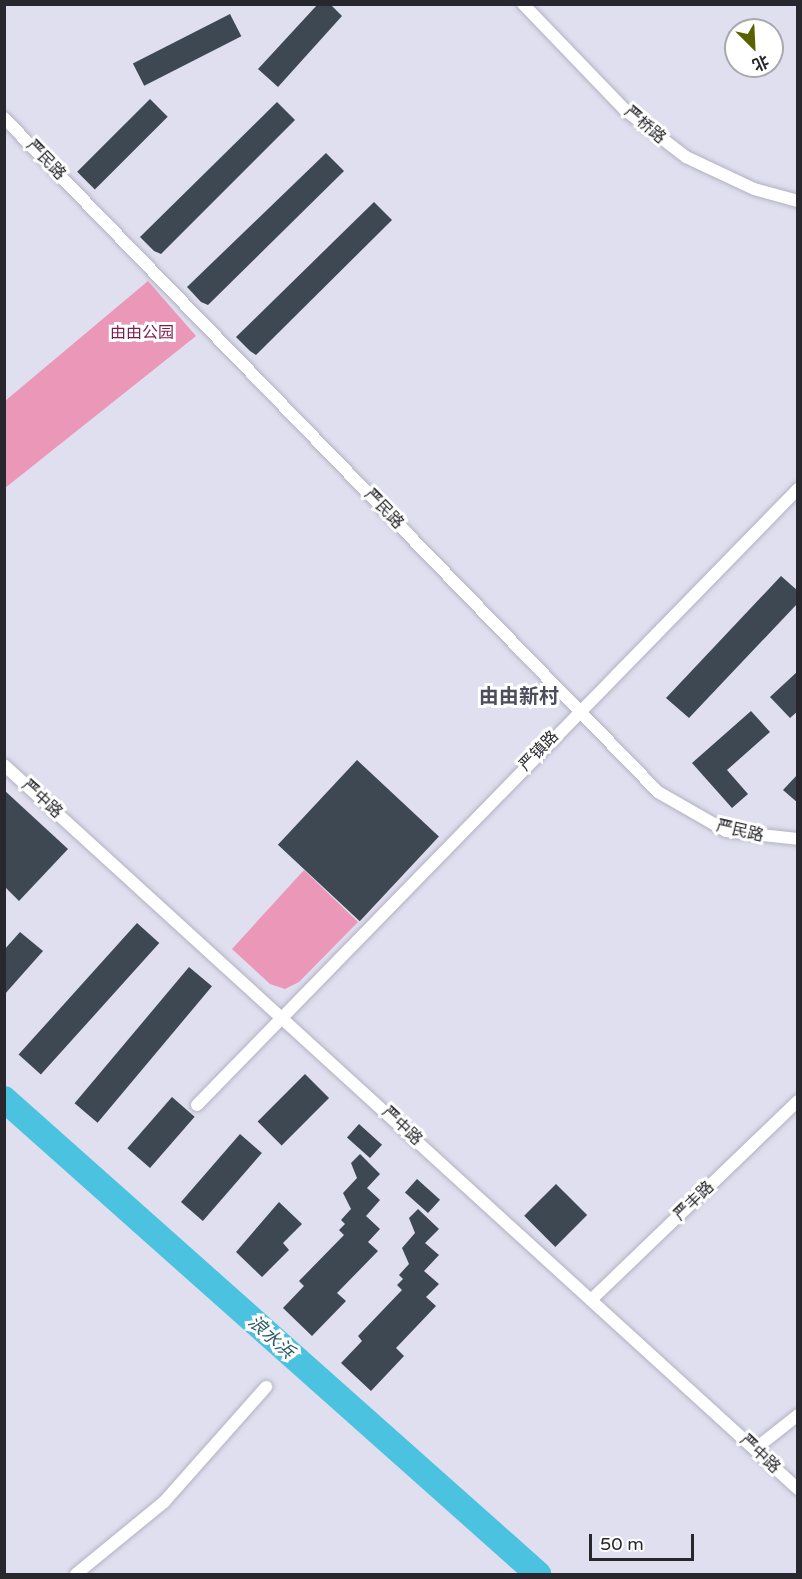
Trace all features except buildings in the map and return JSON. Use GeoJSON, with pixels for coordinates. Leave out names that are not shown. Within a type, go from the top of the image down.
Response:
{"type":"FeatureCollection","features":[{"type":"Feature","properties":{"kind":"street","name":"严桥路"},"geometry":{"type":"LineString","coordinates":[[523,4],[625,110],[686,157],[754,189],[798,201]]}},
{"type":"Feature","properties":{"kind":"street","name":"严民路"},"geometry":{"type":"LineString","coordinates":[[4,118],[578,710],[675,806],[726,831],[798,839]]}},
{"type":"Feature","properties":{"kind":"street","name":"严镇路"},"geometry":{"type":"LineString","coordinates":[[196,1105],[578,710],[798,489]]}},
{"type":"Feature","properties":{"kind":"street","name":"严中路"},"geometry":{"type":"LineString","coordinates":[[4,765],[283,1016],[798,1489]]}},
{"type":"Feature","properties":{"kind":"street","name":"严丰路"},"geometry":{"type":"LineString","coordinates":[[591,1300],[798,1101]]}},
{"type":"Feature","properties":{"kind":"street"},"geometry":{"type":"LineString","coordinates":[[76,1575],[164,1502],[266,1387]]}},
{"type":"Feature","properties":{"kind":"street"},"geometry":{"type":"LineString","coordinates":[[755,1449],[798,1416]]}},
{"type":"Feature","properties":{"kind":"green space","name":"由由公园"},"geometry":{"type":"Polygon","coordinates":[[[148,281],[196,336],[5,488],[5,401],[148,281]]]}},
{"type":"Feature","properties":{"kind":"green space"},"geometry":{"type":"Polygon","coordinates":[[[304,870],[358,922],[299,982],[285,989],[270,984],[232,949],[304,870]]]}},
{"type":"Feature","properties":{"kind":"waterway","name":"浪水浜"},"geometry":{"type":"LineString","coordinates":[[4,1099],[538,1574]]}},
{"type":"Feature","properties":{"kind":"district","name":"由由新村"},"geometry":{"type":"Point","coordinates":[519,697]}}]}
